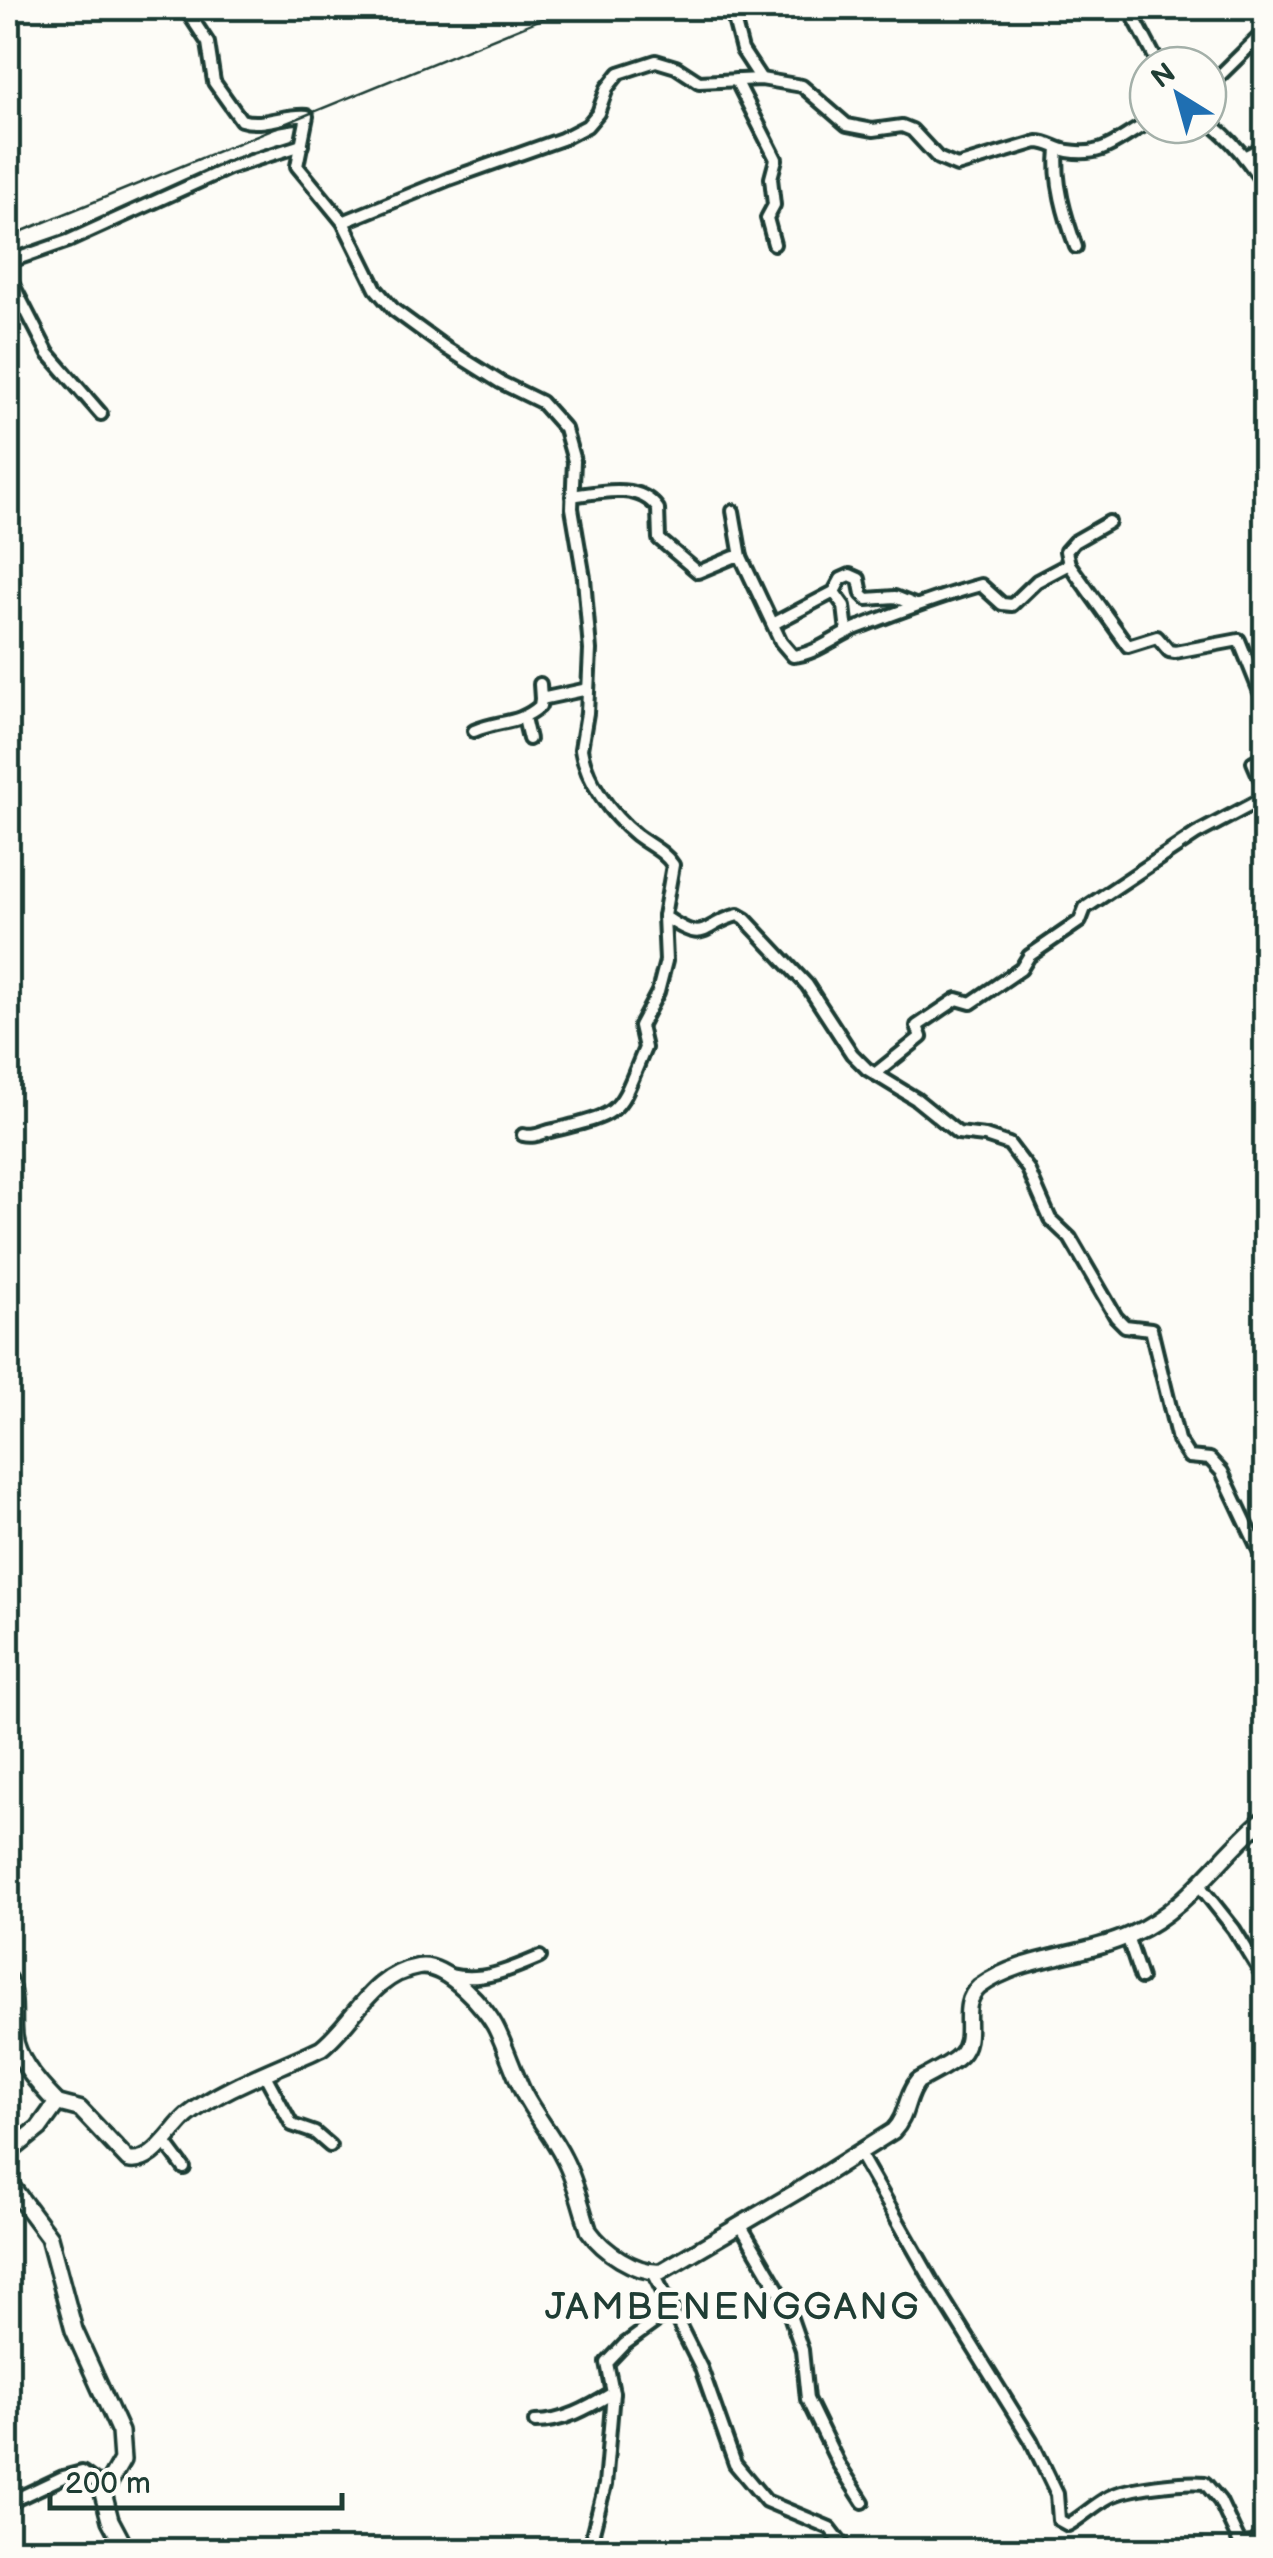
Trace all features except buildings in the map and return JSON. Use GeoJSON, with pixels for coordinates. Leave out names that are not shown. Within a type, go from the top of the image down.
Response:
{"type":"FeatureCollection","features":[{"type":"Feature","properties":{"kind":"main road"},"geometry":{"type":"LineString","coordinates":[[8,1980],[14,1998],[17,2050],[57,2103],[39,2128],[8,2153]]}},
{"type":"Feature","properties":{"kind":"main road"},"geometry":{"type":"LineString","coordinates":[[8,2182],[49,2237],[74,2330],[120,2432],[122,2460],[104,2488],[110,2520],[126,2550]]}},
{"type":"Feature","properties":{"kind":"street"},"geometry":{"type":"LineString","coordinates":[[185,8],[208,43],[214,82],[233,110],[248,123],[307,116],[297,166],[343,222],[376,289],[394,310],[460,356],[541,402],[565,430],[572,450],[572,496],[588,612],[583,762],[620,821],[673,865],[664,916],[666,960],[658,992],[640,1026],[645,1048],[628,1092],[619,1106],[600,1120],[532,1137],[524,1135]]}},
{"type":"Feature","properties":{"kind":"street"},"geometry":{"type":"LineString","coordinates":[[731,8],[742,50],[762,79]]}},
{"type":"Feature","properties":{"kind":"street"},"geometry":{"type":"LineString","coordinates":[[1129,8],[1148,45]]}},
{"type":"Feature","properties":{"kind":"street"},"geometry":{"type":"LineString","coordinates":[[1228,67],[1258,38]]}},
{"type":"Feature","properties":{"kind":"street"},"geometry":{"type":"LineString","coordinates":[[343,222],[562,139],[587,126],[619,73],[656,61],[676,67],[699,82],[762,79],[802,86],[847,125],[861,129],[902,126],[912,130],[938,158],[957,166],[1038,142],[1048,142],[1058,149],[1094,152],[1128,136]]}},
{"type":"Feature","properties":{"kind":"street"},"geometry":{"type":"LineString","coordinates":[[736,80],[776,159],[771,178],[774,205],[767,218],[774,244]]}},
{"type":"Feature","properties":{"kind":"street"},"geometry":{"type":"LineString","coordinates":[[1228,139],[1266,187]]}},
{"type":"Feature","properties":{"kind":"street"},"geometry":{"type":"LineString","coordinates":[[8,262],[68,241],[229,168],[302,145]]}},
{"type":"Feature","properties":{"kind":"street"},"geometry":{"type":"LineString","coordinates":[[1244,157],[1266,146]]}},
{"type":"Feature","properties":{"kind":"street"},"geometry":{"type":"LineString","coordinates":[[1058,149],[1056,161],[1064,210],[1076,248]]}},
{"type":"Feature","properties":{"kind":"street"},"geometry":{"type":"LineString","coordinates":[[8,275],[48,352],[101,414]]}},
{"type":"Feature","properties":{"kind":"street"},"geometry":{"type":"LineString","coordinates":[[572,496],[612,490],[645,497],[658,510],[659,539],[698,572],[734,556],[742,557]]}},
{"type":"Feature","properties":{"kind":"street"},"geometry":{"type":"LineString","coordinates":[[733,511],[742,557],[781,642],[793,656],[808,653],[847,632],[915,605],[981,585],[1002,604],[1012,605],[1037,581],[1069,564]]}},
{"type":"Feature","properties":{"kind":"street"},"geometry":{"type":"LineString","coordinates":[[1109,522],[1071,544],[1066,551],[1069,564],[1128,646],[1157,637],[1169,651],[1175,652],[1239,640],[1266,707]]}},
{"type":"Feature","properties":{"kind":"street"},"geometry":{"type":"LineString","coordinates":[[773,624],[834,592],[841,580],[854,575],[868,599],[895,597],[915,605]]}},
{"type":"Feature","properties":{"kind":"street"},"geometry":{"type":"LineString","coordinates":[[834,592],[844,606],[847,632]]}},
{"type":"Feature","properties":{"kind":"street"},"geometry":{"type":"LineString","coordinates":[[474,730],[493,722],[509,723],[524,718],[540,706],[540,684]]}},
{"type":"Feature","properties":{"kind":"street"},"geometry":{"type":"LineString","coordinates":[[541,699],[588,690]]}},
{"type":"Feature","properties":{"kind":"street"},"geometry":{"type":"LineString","coordinates":[[524,718],[528,739]]}},
{"type":"Feature","properties":{"kind":"street"},"geometry":{"type":"LineString","coordinates":[[875,1074],[922,1036],[916,1026],[956,999],[965,1004],[974,1001],[1080,922],[1085,908],[1196,834],[1266,794],[1253,762],[1266,756]]}},
{"type":"Feature","properties":{"kind":"street"},"geometry":{"type":"LineString","coordinates":[[664,916],[698,933],[738,915],[795,972],[852,1054],[875,1074],[958,1133],[1009,1144],[1033,1178],[1050,1218],[1070,1238],[1116,1317],[1126,1326],[1151,1329],[1178,1440],[1188,1457],[1210,1459],[1222,1472],[1266,1565]]}},
{"type":"Feature","properties":{"kind":"street"},"geometry":{"type":"LineString","coordinates":[[57,2103],[80,2109],[131,2161],[145,2158],[185,2117],[210,2100],[321,2048],[334,2038],[370,1993],[404,1971],[435,1966],[449,1974],[497,2030],[523,2092],[567,2164],[589,2232],[612,2254],[653,2272],[672,2267],[741,2226],[898,2126],[918,2081],[963,2052],[967,2043],[966,2008],[978,1987],[1031,1963],[1128,1936],[1174,1910],[1228,1850],[1266,1816]]}},
{"type":"Feature","properties":{"kind":"street"},"geometry":{"type":"LineString","coordinates":[[1199,1885],[1234,1929],[1266,1981]]}},
{"type":"Feature","properties":{"kind":"street"},"geometry":{"type":"LineString","coordinates":[[1128,1936],[1141,1978]]}},
{"type":"Feature","properties":{"kind":"street"},"geometry":{"type":"LineString","coordinates":[[449,1974],[486,1976],[540,1957]]}},
{"type":"Feature","properties":{"kind":"street"},"geometry":{"type":"LineString","coordinates":[[265,2076],[292,2126],[315,2133],[330,2146]]}},
{"type":"Feature","properties":{"kind":"street"},"geometry":{"type":"LineString","coordinates":[[164,2141],[184,2168]]}},
{"type":"Feature","properties":{"kind":"street"},"geometry":{"type":"LineString","coordinates":[[859,2153],[932,2281],[1026,2432],[1057,2494],[1059,2520],[1068,2524],[1122,2491],[1186,2480],[1210,2485],[1242,2547],[1266,2535]]}},
{"type":"Feature","properties":{"kind":"street"},"geometry":{"type":"LineString","coordinates":[[741,2226],[786,2302],[802,2350],[807,2398],[838,2463],[864,2502]]}},
{"type":"Feature","properties":{"kind":"street"},"geometry":{"type":"LineString","coordinates":[[653,2272],[701,2368],[735,2464],[766,2500],[830,2528],[847,2550]]}},
{"type":"Feature","properties":{"kind":"street"},"geometry":{"type":"LineString","coordinates":[[596,2550],[593,2532],[607,2472],[613,2394],[608,2360],[673,2310]]}},
{"type":"Feature","properties":{"kind":"street"},"geometry":{"type":"LineString","coordinates":[[535,2422],[558,2420],[613,2394]]}},
{"type":"Feature","properties":{"kind":"street"},"geometry":{"type":"LineString","coordinates":[[8,2503],[62,2477],[82,2472],[104,2488]]}},
{"type":"Feature","properties":{"kind":"railway"},"geometry":{"type":"LineString","coordinates":[[8,237],[568,8]]}},
{"type":"Feature","properties":{"kind":"district","name":"JAMBENENGGANG"},"geometry":{"type":"Point","coordinates":[733,2306]}}]}
